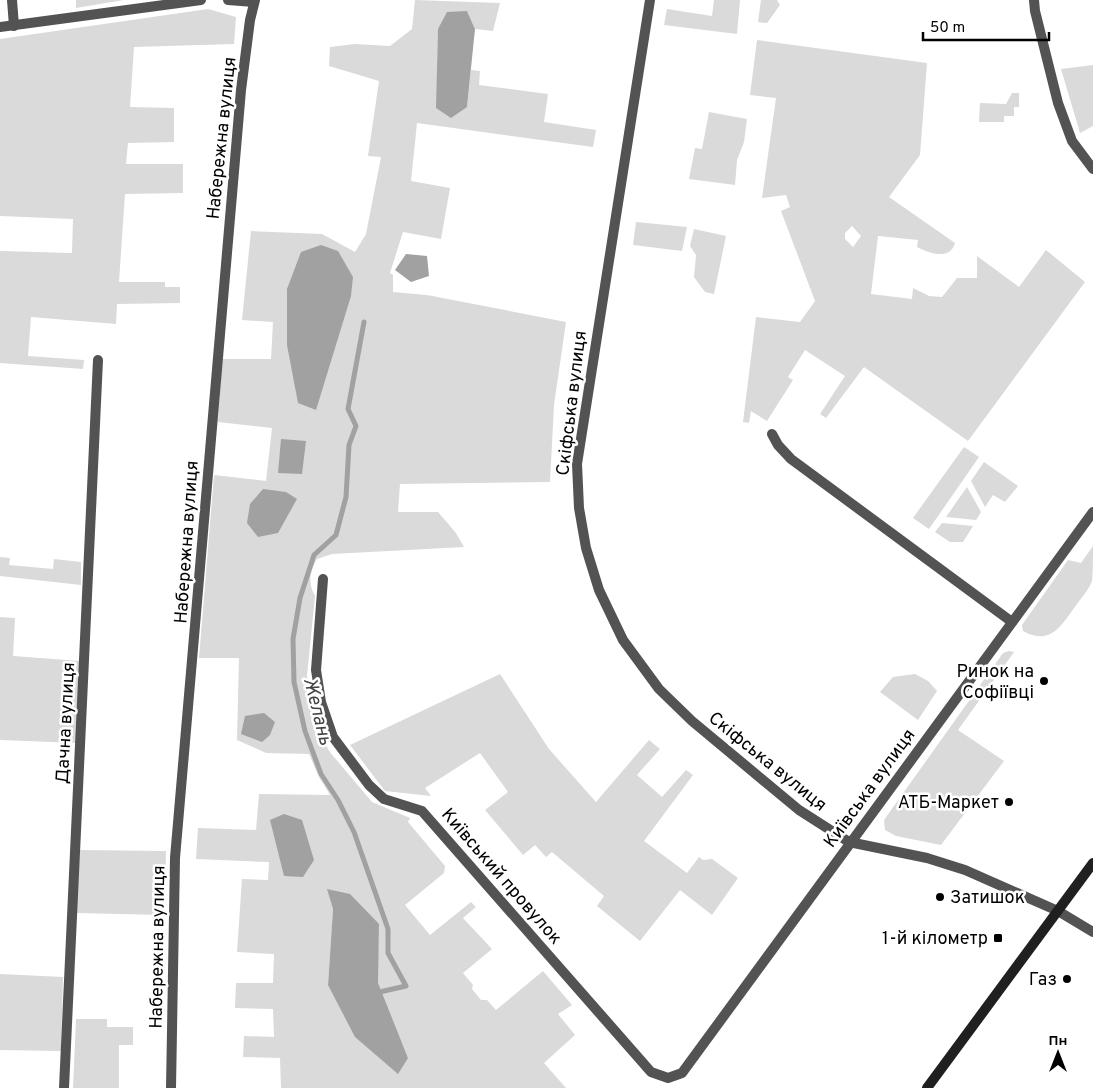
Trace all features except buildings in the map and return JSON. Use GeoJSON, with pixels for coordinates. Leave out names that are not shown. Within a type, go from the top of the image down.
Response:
{"type":"FeatureCollection","features":[{"type":"Feature","properties":{"kind":"main road"},"geometry":{"type":"LineString","coordinates":[[927,1088],[1093,863]]}},
{"type":"Feature","properties":{"kind":"street"},"geometry":{"type":"LineString","coordinates":[[12,0],[14,26]]}},
{"type":"Feature","properties":{"kind":"street"},"geometry":{"type":"LineString","coordinates":[[0,27],[201,0]]}},
{"type":"Feature","properties":{"kind":"street"},"geometry":{"type":"LineString","coordinates":[[228,0],[254,1]]}},
{"type":"Feature","properties":{"kind":"street","name":"Скіфська вулиця"},"geometry":{"type":"LineString","coordinates":[[650,0],[577,464],[579,508],[586,548],[599,590],[623,640],[659,689],[692,721],[799,810],[849,842],[926,858],[965,870],[1058,911],[1093,932]]}},
{"type":"Feature","properties":{"kind":"street"},"geometry":{"type":"LineString","coordinates":[[1034,0],[1035,11],[1058,103],[1072,141],[1093,169]]}},
{"type":"Feature","properties":{"kind":"street","name":"Набережна вулиця"},"geometry":{"type":"LineString","coordinates":[[171,1088],[175,858],[240,99],[254,1]]}},
{"type":"Feature","properties":{"kind":"street","name":"Дачна вулиця"},"geometry":{"type":"LineString","coordinates":[[64,1088],[98,360]]}},
{"type":"Feature","properties":{"kind":"street"},"geometry":{"type":"LineString","coordinates":[[772,434],[778,445],[791,459],[1012,622]]}},
{"type":"Feature","properties":{"kind":"street","name":"Київська вулиця"},"geometry":{"type":"LineString","coordinates":[[668,1078],[682,1073],[849,842],[1093,512]]}},
{"type":"Feature","properties":{"kind":"street","name":"Київський провулок"},"geometry":{"type":"LineString","coordinates":[[323,580],[316,670],[321,702],[334,737],[369,785],[384,799],[422,811],[651,1072],[668,1078]]}},
{"type":"Feature","properties":{"kind":"shaded area"},"geometry":{"type":"Polygon","coordinates":[[[76,0],[124,0],[76,8],[76,0]]]}},
{"type":"Feature","properties":{"kind":"shaded area"},"geometry":{"type":"Polygon","coordinates":[[[415,0],[500,3],[493,31],[475,29],[467,11],[438,29],[437,108],[467,107],[471,70],[480,71],[479,85],[548,94],[544,122],[596,130],[593,147],[417,123],[411,181],[450,188],[441,239],[403,232],[390,273],[393,275],[393,292],[427,295],[566,322],[554,405],[550,482],[400,484],[398,512],[438,512],[456,533],[464,547],[332,554],[317,559],[312,568],[310,578],[315,596],[307,676],[317,727],[329,751],[372,802],[410,818],[408,822],[445,866],[444,873],[405,905],[430,935],[471,902],[476,907],[463,918],[492,949],[463,973],[473,985],[472,989],[481,1000],[487,1000],[496,1010],[543,971],[572,1005],[558,1014],[575,1035],[544,1063],[566,1088],[281,1088],[280,1058],[243,1057],[244,1036],[274,1037],[273,1009],[235,1008],[236,983],[273,983],[274,954],[237,952],[242,879],[268,880],[269,862],[196,859],[198,828],[256,830],[259,794],[330,795],[319,777],[309,754],[266,753],[237,740],[239,658],[199,658],[214,475],[266,481],[272,428],[218,422],[222,359],[271,359],[273,322],[242,320],[251,231],[322,234],[355,252],[366,234],[381,157],[368,156],[379,81],[329,66],[330,47],[355,44],[390,46],[412,29],[415,0]],[[328,890],[333,909],[328,985],[408,1058],[377,983],[379,924],[328,890]]]}},
{"type":"Feature","properties":{"kind":"shaded area"},"geometry":{"type":"Polygon","coordinates":[[[714,0],[740,0],[737,34],[664,25],[667,9],[712,16],[714,0]]]}},
{"type":"Feature","properties":{"kind":"shaded area"},"geometry":{"type":"Polygon","coordinates":[[[761,0],[777,0],[780,5],[767,23],[758,22],[761,0]]]}},
{"type":"Feature","properties":{"kind":"shaded area"},"geometry":{"type":"Polygon","coordinates":[[[208,9],[236,17],[234,44],[134,47],[130,107],[174,108],[174,142],[128,143],[126,164],[183,164],[183,193],[125,194],[119,282],[165,282],[165,287],[180,287],[180,303],[117,304],[116,324],[31,317],[28,356],[84,360],[83,369],[0,363],[0,251],[72,253],[73,219],[0,216],[0,39],[208,9]]]}},
{"type":"Feature","properties":{"kind":"shaded area"},"geometry":{"type":"Polygon","coordinates":[[[467,11],[475,29],[467,107],[451,118],[436,108],[438,29],[447,12],[467,11]]]}},
{"type":"Feature","properties":{"kind":"shaded area"},"geometry":{"type":"Polygon","coordinates":[[[757,40],[927,63],[920,155],[889,197],[955,243],[949,252],[939,254],[917,247],[918,240],[878,236],[871,294],[912,299],[913,288],[929,296],[942,297],[957,278],[977,278],[977,256],[1019,287],[1046,250],[1085,282],[968,441],[864,367],[826,418],[820,414],[845,376],[805,350],[788,377],[793,380],[767,421],[751,411],[749,423],[743,422],[756,317],[800,322],[815,301],[781,211],[790,207],[786,195],[762,198],[776,98],[750,95],[757,40]],[[852,226],[845,233],[845,239],[853,247],[861,236],[852,226]]]}},
{"type":"Feature","properties":{"kind":"shaded area"},"geometry":{"type":"Polygon","coordinates":[[[1093,65],[1093,126],[1080,133],[1061,69],[1093,65]]]}},
{"type":"Feature","properties":{"kind":"shaded area"},"geometry":{"type":"Polygon","coordinates":[[[1012,93],[1019,93],[1019,107],[1014,107],[1014,116],[1004,116],[1004,122],[979,122],[980,103],[1006,104],[1012,93]]]}},
{"type":"Feature","properties":{"kind":"shaded area"},"geometry":{"type":"Polygon","coordinates":[[[709,112],[747,119],[744,142],[737,160],[735,185],[689,179],[695,148],[702,149],[709,112]]]}},
{"type":"Feature","properties":{"kind":"shaded area"},"geometry":{"type":"Polygon","coordinates":[[[636,222],[687,227],[682,251],[633,245],[636,222]]]}},
{"type":"Feature","properties":{"kind":"shaded area"},"geometry":{"type":"Polygon","coordinates":[[[694,229],[726,236],[714,294],[705,292],[694,277],[696,255],[690,246],[694,229]]]}},
{"type":"Feature","properties":{"kind":"shaded area"},"geometry":{"type":"Polygon","coordinates":[[[321,245],[338,251],[353,277],[351,296],[316,410],[298,403],[287,345],[287,289],[301,252],[321,245]]]}},
{"type":"Feature","properties":{"kind":"shaded area"},"geometry":{"type":"Polygon","coordinates":[[[406,254],[427,256],[429,276],[411,282],[395,270],[406,254]]]}},
{"type":"Feature","properties":{"kind":"shaded area"},"geometry":{"type":"Polygon","coordinates":[[[281,439],[306,441],[302,474],[278,473],[281,439]]]}},
{"type":"Feature","properties":{"kind":"shaded area"},"geometry":{"type":"Polygon","coordinates":[[[964,447],[979,457],[929,529],[913,518],[964,447]]]}},
{"type":"Feature","properties":{"kind":"shaded area"},"geometry":{"type":"Polygon","coordinates":[[[984,462],[1018,486],[1005,502],[993,495],[985,507],[971,481],[984,462]]]}},
{"type":"Feature","properties":{"kind":"shaded area"},"geometry":{"type":"Polygon","coordinates":[[[967,487],[981,512],[976,520],[946,517],[967,487]]]}},
{"type":"Feature","properties":{"kind":"shaded area"},"geometry":{"type":"Polygon","coordinates":[[[263,489],[286,492],[297,499],[278,533],[258,537],[247,523],[250,504],[263,489]]]}},
{"type":"Feature","properties":{"kind":"shaded area"},"geometry":{"type":"Polygon","coordinates":[[[942,523],[973,526],[963,542],[950,542],[935,532],[942,523]]]}},
{"type":"Feature","properties":{"kind":"shaded area"},"geometry":{"type":"Polygon","coordinates":[[[1093,546],[1092,581],[1061,626],[1048,635],[1041,636],[1023,631],[1022,625],[1068,560],[1081,563],[1093,546]]]}},
{"type":"Feature","properties":{"kind":"shaded area"},"geometry":{"type":"Polygon","coordinates":[[[0,557],[10,558],[9,565],[53,569],[54,559],[81,562],[81,585],[0,576],[0,557]]]}},
{"type":"Feature","properties":{"kind":"shaded area"},"geometry":{"type":"Polygon","coordinates":[[[0,617],[15,618],[13,656],[80,661],[77,743],[0,740],[0,617]]]}},
{"type":"Feature","properties":{"kind":"shaded area"},"geometry":{"type":"Polygon","coordinates":[[[1014,652],[958,730],[1004,761],[941,845],[896,836],[885,830],[884,820],[1003,653],[1014,652]]]}},
{"type":"Feature","properties":{"kind":"shaded area"},"geometry":{"type":"Polygon","coordinates":[[[500,674],[549,749],[596,802],[649,740],[660,749],[637,775],[662,797],[686,770],[693,775],[644,841],[687,873],[699,857],[703,860],[712,859],[738,878],[712,915],[680,890],[640,941],[597,906],[604,896],[552,852],[546,857],[535,845],[523,855],[485,810],[508,792],[480,753],[425,788],[431,796],[385,791],[350,745],[500,674]]]}},
{"type":"Feature","properties":{"kind":"shaded area"},"geometry":{"type":"Polygon","coordinates":[[[915,674],[928,681],[937,691],[918,720],[880,692],[893,677],[915,674]]]}},
{"type":"Feature","properties":{"kind":"shaded area"},"geometry":{"type":"Polygon","coordinates":[[[264,713],[275,722],[270,735],[262,742],[241,734],[245,716],[264,713]]]}},
{"type":"Feature","properties":{"kind":"shaded area"},"geometry":{"type":"Polygon","coordinates":[[[284,814],[302,820],[314,860],[303,877],[284,876],[270,820],[284,814]]]}},
{"type":"Feature","properties":{"kind":"shaded area"},"geometry":{"type":"Polygon","coordinates":[[[80,850],[166,851],[164,915],[76,913],[80,850]]]}},
{"type":"Feature","properties":{"kind":"shaded area"},"geometry":{"type":"Polygon","coordinates":[[[327,889],[350,894],[379,924],[378,983],[408,1058],[398,1074],[355,1037],[328,985],[333,909],[327,889]]]}},
{"type":"Feature","properties":{"kind":"shaded area"},"geometry":{"type":"Polygon","coordinates":[[[0,974],[63,977],[61,1051],[0,1050],[0,974]]]}},
{"type":"Feature","properties":{"kind":"shaded area"},"geometry":{"type":"Polygon","coordinates":[[[76,1019],[107,1019],[107,1027],[133,1027],[133,1045],[119,1045],[119,1088],[73,1088],[76,1019]]]}},
{"type":"Feature","properties":{"kind":"waterway","name":"Желань"},"geometry":{"type":"LineString","coordinates":[[364,322],[348,409],[356,426],[349,445],[346,497],[336,535],[314,555],[300,598],[293,639],[294,682],[305,731],[321,774],[338,800],[354,832],[388,929],[388,953],[406,986],[375,993]]}},
{"type":"Feature","properties":{"kind":"place","name":"Ринок на Софіївці"},"geometry":{"type":"Point","coordinates":[1044,681]}},
{"type":"Feature","properties":{"kind":"place","name":"АТБ-Маркет"},"geometry":{"type":"Point","coordinates":[1009,802]}},
{"type":"Feature","properties":{"kind":"place","name":"Затишок"},"geometry":{"type":"Point","coordinates":[940,897]}},
{"type":"Feature","properties":{"kind":"place","name":"1-й кілометр"},"geometry":{"type":"Point","coordinates":[998,938]}},
{"type":"Feature","properties":{"kind":"place","name":"Газ"},"geometry":{"type":"Point","coordinates":[1067,979]}}]}
